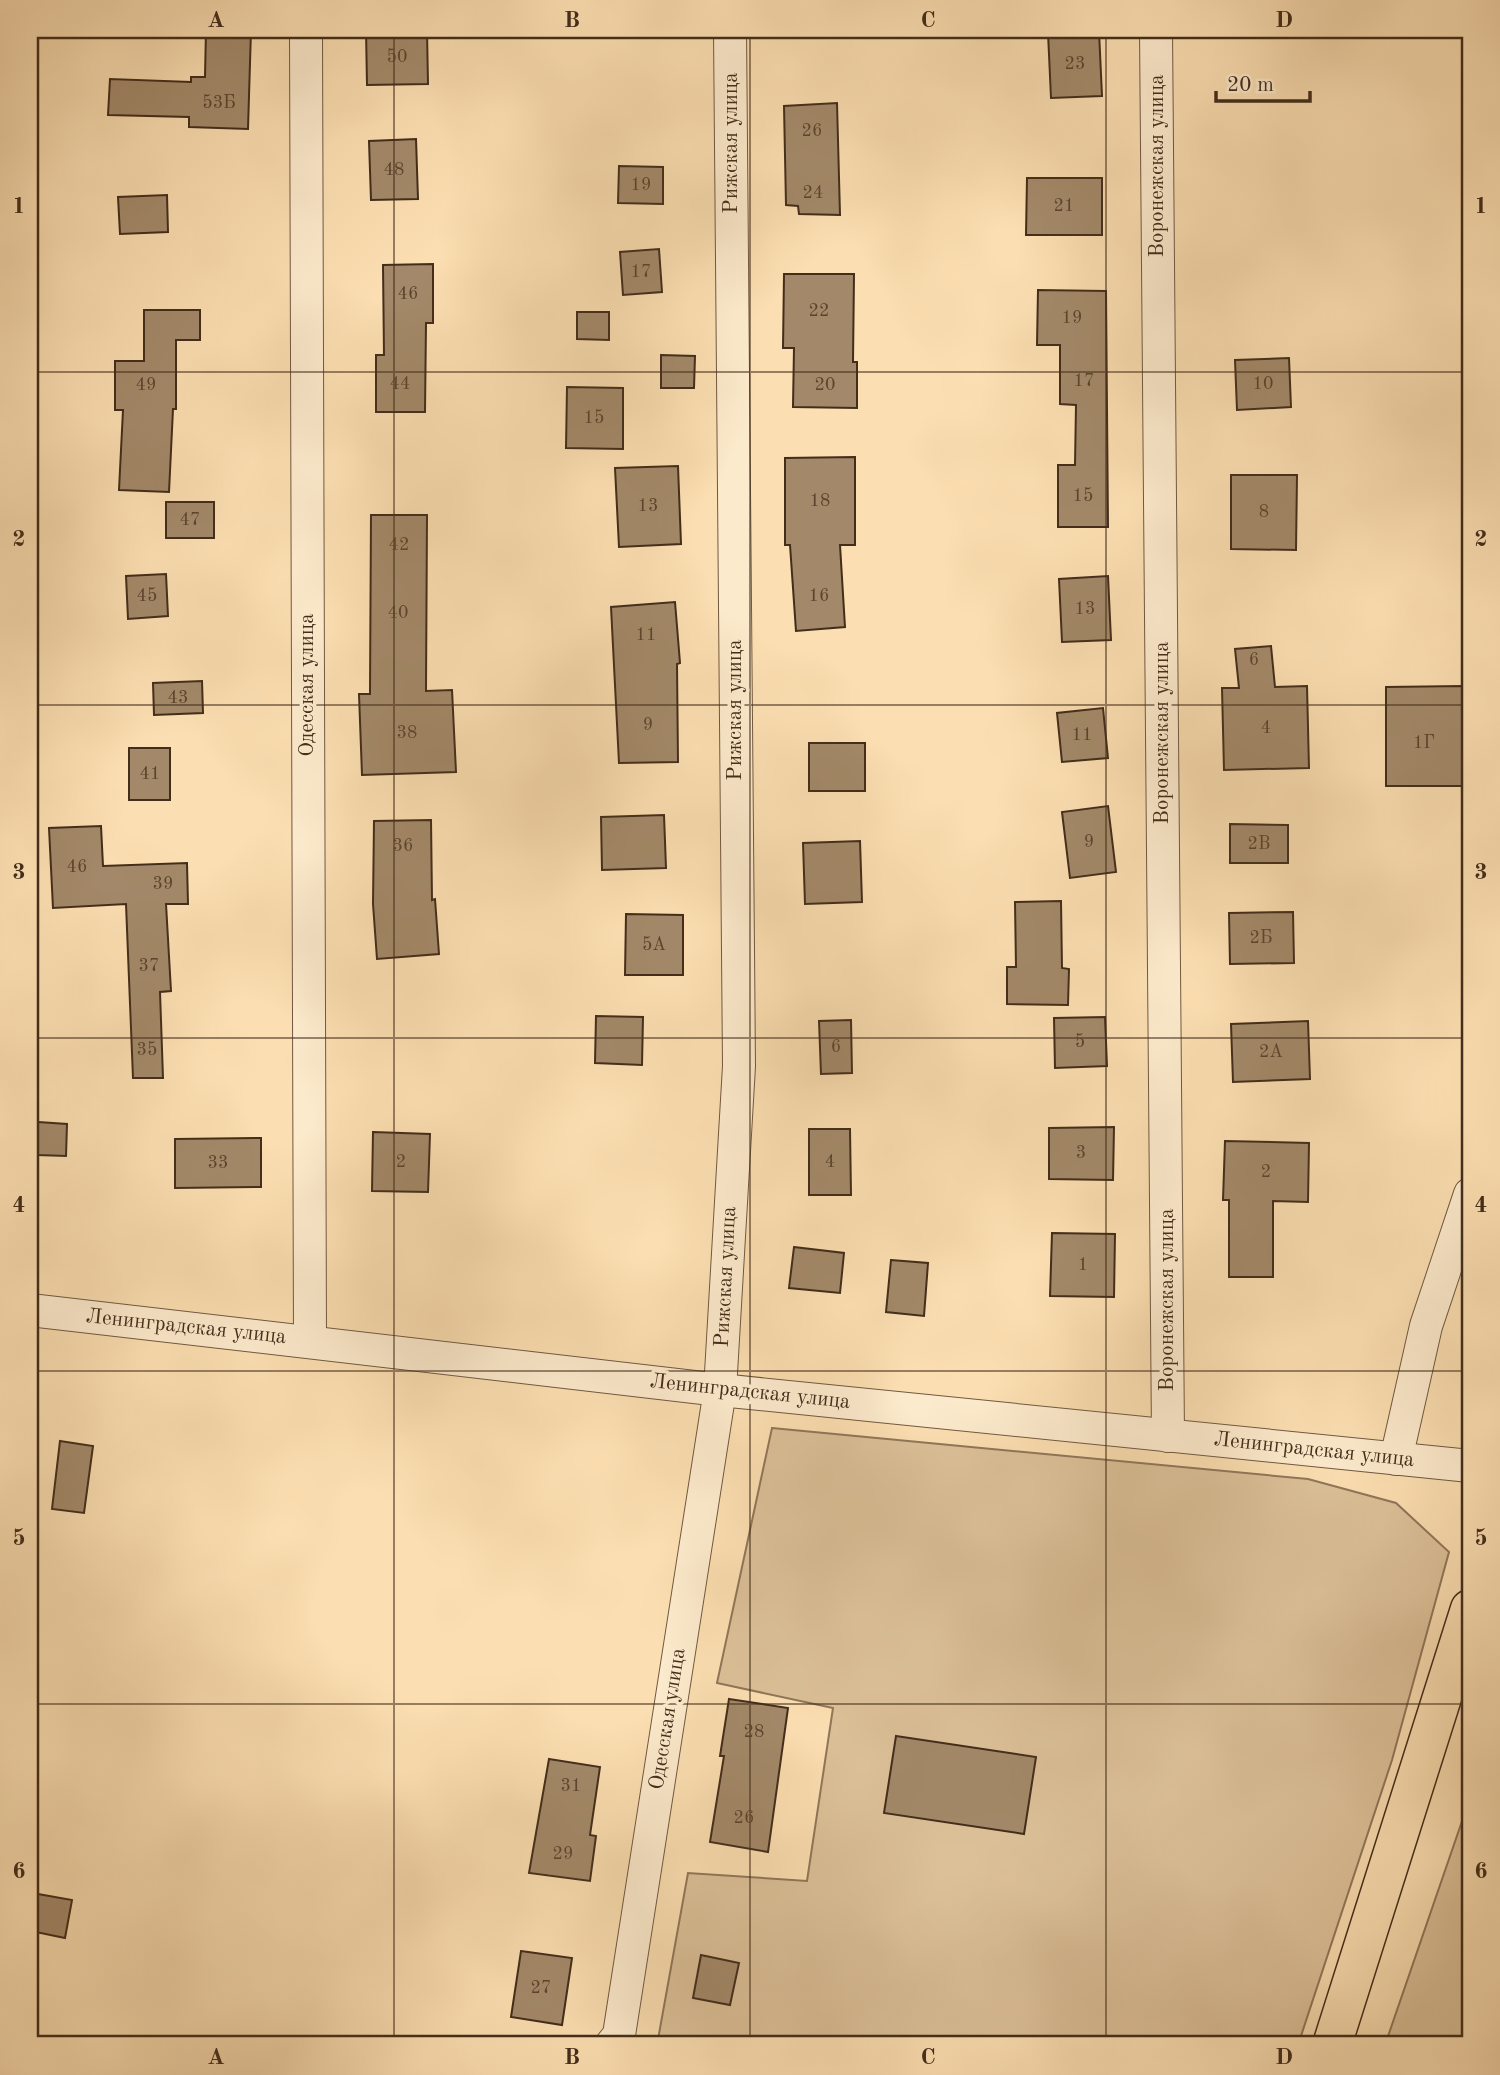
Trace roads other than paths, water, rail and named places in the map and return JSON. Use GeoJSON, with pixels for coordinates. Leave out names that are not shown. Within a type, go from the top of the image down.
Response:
{"type":"FeatureCollection","features":[{"type":"Feature","properties":{"kind":"highway"},"geometry":{"type":"LineString","coordinates":[[1332,2045],[1470,1609]]}},
{"type":"Feature","properties":{"kind":"street","name":"Одесская улица"},"geometry":{"type":"LineString","coordinates":[[306,30],[310,1340]]}},
{"type":"Feature","properties":{"kind":"street","name":"Рижская улица"},"geometry":{"type":"LineString","coordinates":[[720,1390],[738,1066],[730,30]]}},
{"type":"Feature","properties":{"kind":"street","name":"Воронежская улица"},"geometry":{"type":"LineString","coordinates":[[1156,30],[1168,1436]]}},
{"type":"Feature","properties":{"kind":"street"},"geometry":{"type":"LineString","coordinates":[[1396,1459],[1426,1326],[1470,1194]]}},
{"type":"Feature","properties":{"kind":"street","name":"Ленинградская улица"},"geometry":{"type":"LineString","coordinates":[[30,1310],[310,1340],[720,1390],[1470,1466]]}},
{"type":"Feature","properties":{"kind":"street","name":"Одесская улица"},"geometry":{"type":"LineString","coordinates":[[611,2045],[619,2035],[720,1390]]}}]}
